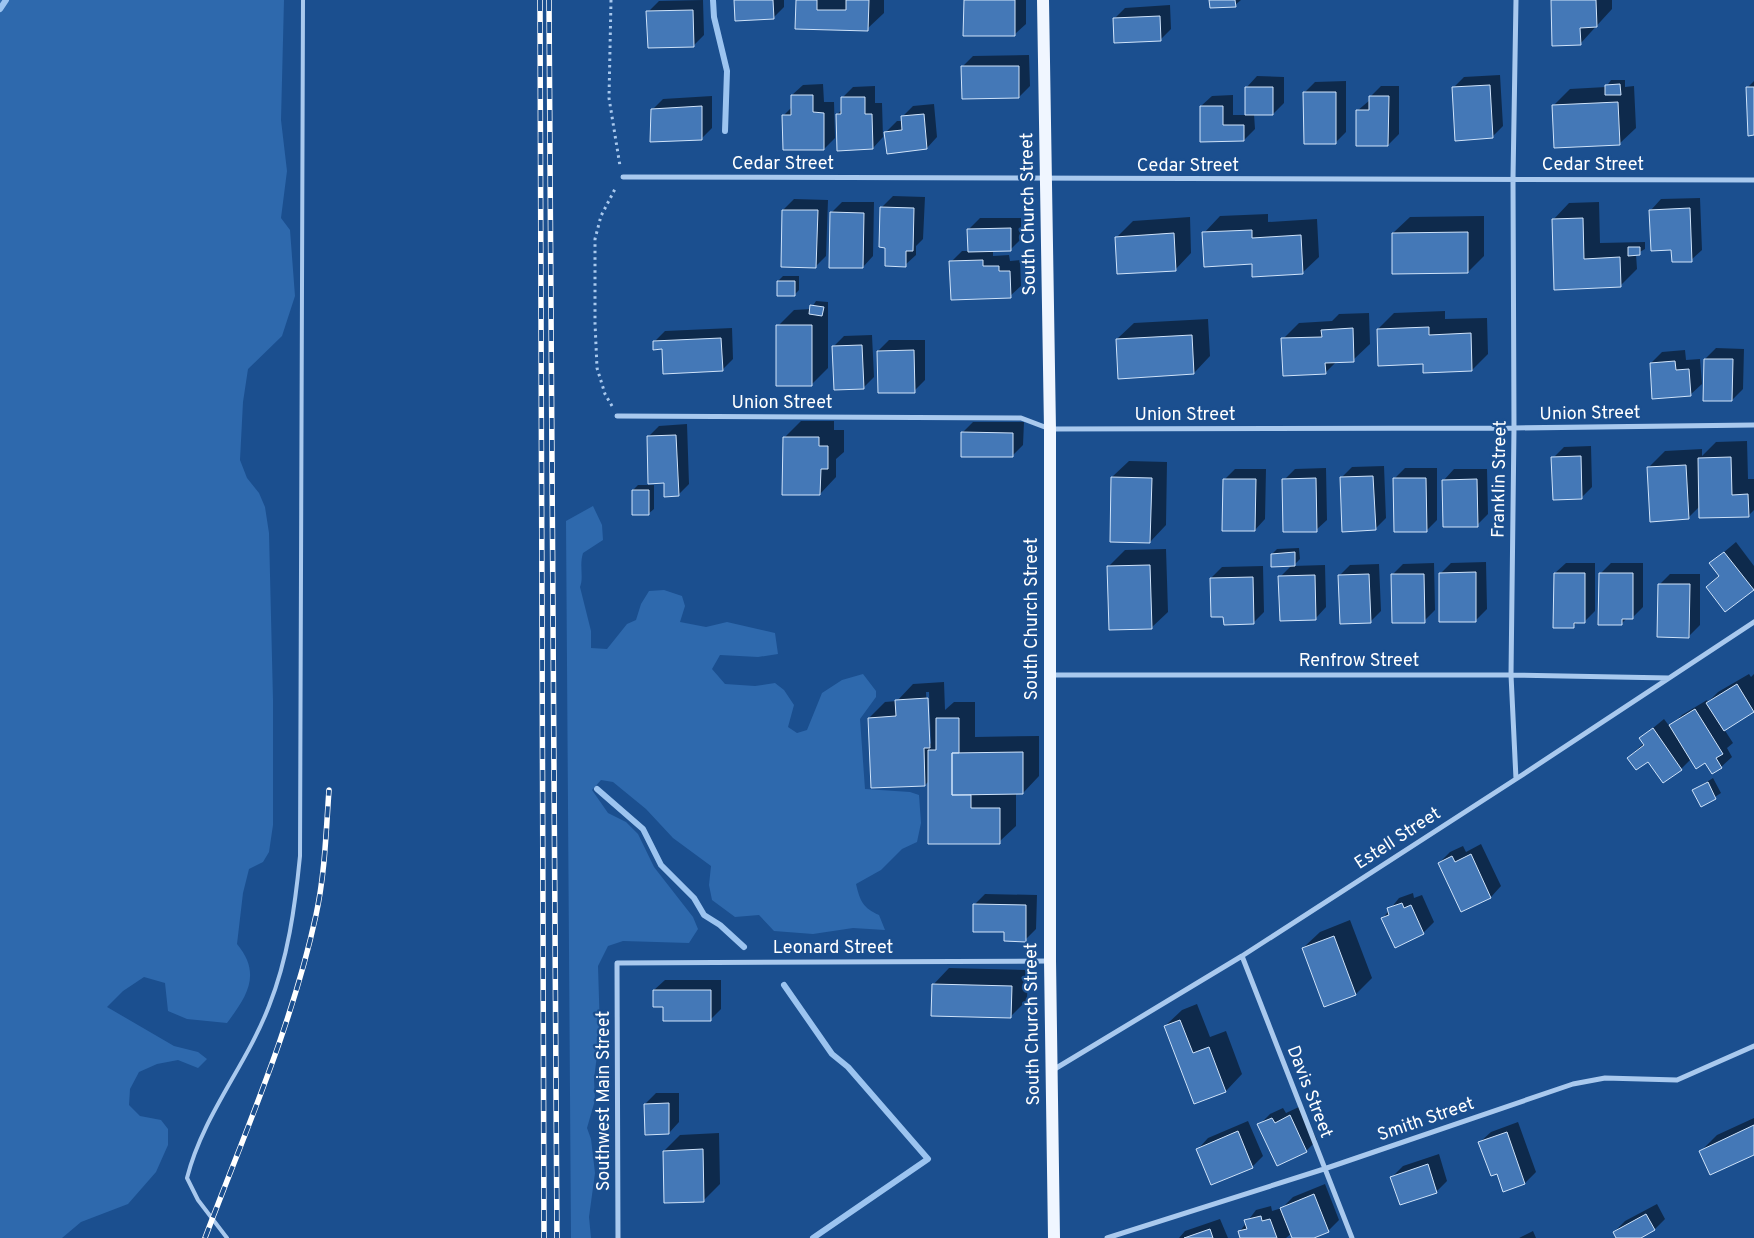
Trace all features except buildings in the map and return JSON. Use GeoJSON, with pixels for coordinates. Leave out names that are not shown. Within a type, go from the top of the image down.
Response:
{"type":"FeatureCollection","features":[{"type":"Feature","properties":{"kind":"main road","name":"South Church Street"},"geometry":{"type":"LineString","coordinates":[[1044,0],[1050,429],[1050,961],[1054,1238]]}},
{"type":"Feature","properties":{"kind":"street","name":"Franklin Street"},"geometry":{"type":"LineString","coordinates":[[1516,0],[1512,178],[1514,428],[1512,675],[1516,779]]}},
{"type":"Feature","properties":{"kind":"street","name":"Cedar Street"},"geometry":{"type":"LineString","coordinates":[[622,177],[1046,180],[1512,178],[1754,180]]}},
{"type":"Feature","properties":{"kind":"street","name":"Union Street"},"geometry":{"type":"LineString","coordinates":[[618,416],[1020,418],[1050,429],[1514,428],[1754,425]]}},
{"type":"Feature","properties":{"kind":"street","name":"Estell Street"},"geometry":{"type":"LineString","coordinates":[[1051,1072],[1242,956],[1754,622]]}},
{"type":"Feature","properties":{"kind":"street","name":"Renfrow Street"},"geometry":{"type":"LineString","coordinates":[[1050,675],[1512,675],[1669,678]]}},
{"type":"Feature","properties":{"kind":"street","name":"Davis Street"},"geometry":{"type":"LineString","coordinates":[[1242,956],[1352,1238]]}},
{"type":"Feature","properties":{"kind":"street","name":"Leonard Street"},"geometry":{"type":"LineString","coordinates":[[617,963],[1050,961]]}},
{"type":"Feature","properties":{"kind":"street","name":"Southwest Main Street"},"geometry":{"type":"LineString","coordinates":[[617,963],[618,1238]]}},
{"type":"Feature","properties":{"kind":"street","name":"Smith Street"},"geometry":{"type":"LineString","coordinates":[[1107,1238],[1324,1169],[1573,1084],[1605,1078],[1677,1080],[1754,1046]]}},
{"type":"Feature","properties":{"kind":"lane"},"geometry":{"type":"LineString","coordinates":[[227,1238],[198,1200],[187,1178],[201,1135],[269,1006],[289,937],[300,856],[303,0]]}},
{"type":"Feature","properties":{"kind":"path"},"geometry":{"type":"LineString","coordinates":[[611,0],[609,98],[622,177],[601,216],[595,238],[594,323],[597,368],[605,394],[618,416]]}},
{"type":"Feature","properties":{"kind":"shaded area"},"geometry":{"type":"Polygon","coordinates":[[[0,0],[284,0],[281,120],[287,171],[281,218],[290,230],[295,296],[282,336],[248,369],[243,402],[240,460],[247,478],[259,493],[265,507],[269,533],[273,700],[273,825],[269,852],[263,862],[249,869],[243,893],[237,944],[249,965],[249,985],[241,1003],[227,1023],[187,1019],[168,1011],[165,983],[144,977],[123,991],[107,1007],[174,1046],[198,1052],[207,1059],[198,1068],[178,1060],[157,1064],[139,1072],[130,1089],[129,1105],[140,1116],[161,1120],[168,1129],[168,1145],[156,1172],[128,1204],[81,1222],[62,1238],[0,1238],[0,0]]]}},
{"type":"Feature","properties":{"kind":"shaded area"},"geometry":{"type":"Polygon","coordinates":[[[593,506],[602,525],[603,540],[583,553],[580,587],[591,631],[591,648],[607,649],[627,624],[636,620],[641,604],[649,591],[664,590],[682,596],[685,606],[680,622],[706,627],[727,622],[775,633],[778,654],[758,657],[720,655],[712,669],[725,684],[755,686],[775,683],[784,690],[794,705],[788,727],[797,733],[807,730],[822,693],[842,680],[863,674],[876,691],[876,697],[860,719],[865,789],[910,792],[919,795],[921,823],[917,842],[902,849],[881,870],[856,884],[863,903],[869,910],[879,915],[885,930],[853,928],[813,934],[774,931],[759,915],[735,917],[712,900],[709,885],[711,866],[673,838],[646,809],[613,782],[601,780],[592,790],[608,813],[626,822],[638,834],[654,867],[693,917],[698,929],[689,943],[623,941],[608,946],[598,966],[600,1031],[594,1079],[595,1100],[587,1128],[591,1139],[595,1173],[589,1217],[591,1238],[571,1238],[566,521],[593,506]]]}},
{"type":"Feature","properties":{"kind":"waterway"},"geometry":{"type":"LineString","coordinates":[[0,9],[6,0]]}},
{"type":"Feature","properties":{"kind":"waterway"},"geometry":{"type":"LineString","coordinates":[[713,0],[714,17],[727,71],[725,131]]}},
{"type":"Feature","properties":{"kind":"waterway"},"geometry":{"type":"LineString","coordinates":[[597,789],[643,829],[661,865],[694,898],[704,915],[720,925],[744,947]]}},
{"type":"Feature","properties":{"kind":"waterway"},"geometry":{"type":"LineString","coordinates":[[784,985],[832,1054],[848,1067],[928,1159],[813,1238]]}},
{"type":"Feature","properties":{"kind":"railway"},"geometry":{"type":"LineString","coordinates":[[540,0],[544,1238]]}},
{"type":"Feature","properties":{"kind":"railway"},"geometry":{"type":"LineString","coordinates":[[549,0],[557,1238]]}},
{"type":"Feature","properties":{"kind":"railway"},"geometry":{"type":"LineString","coordinates":[[205,1238],[281,1038],[306,956],[321,884],[329,790]]}}]}
